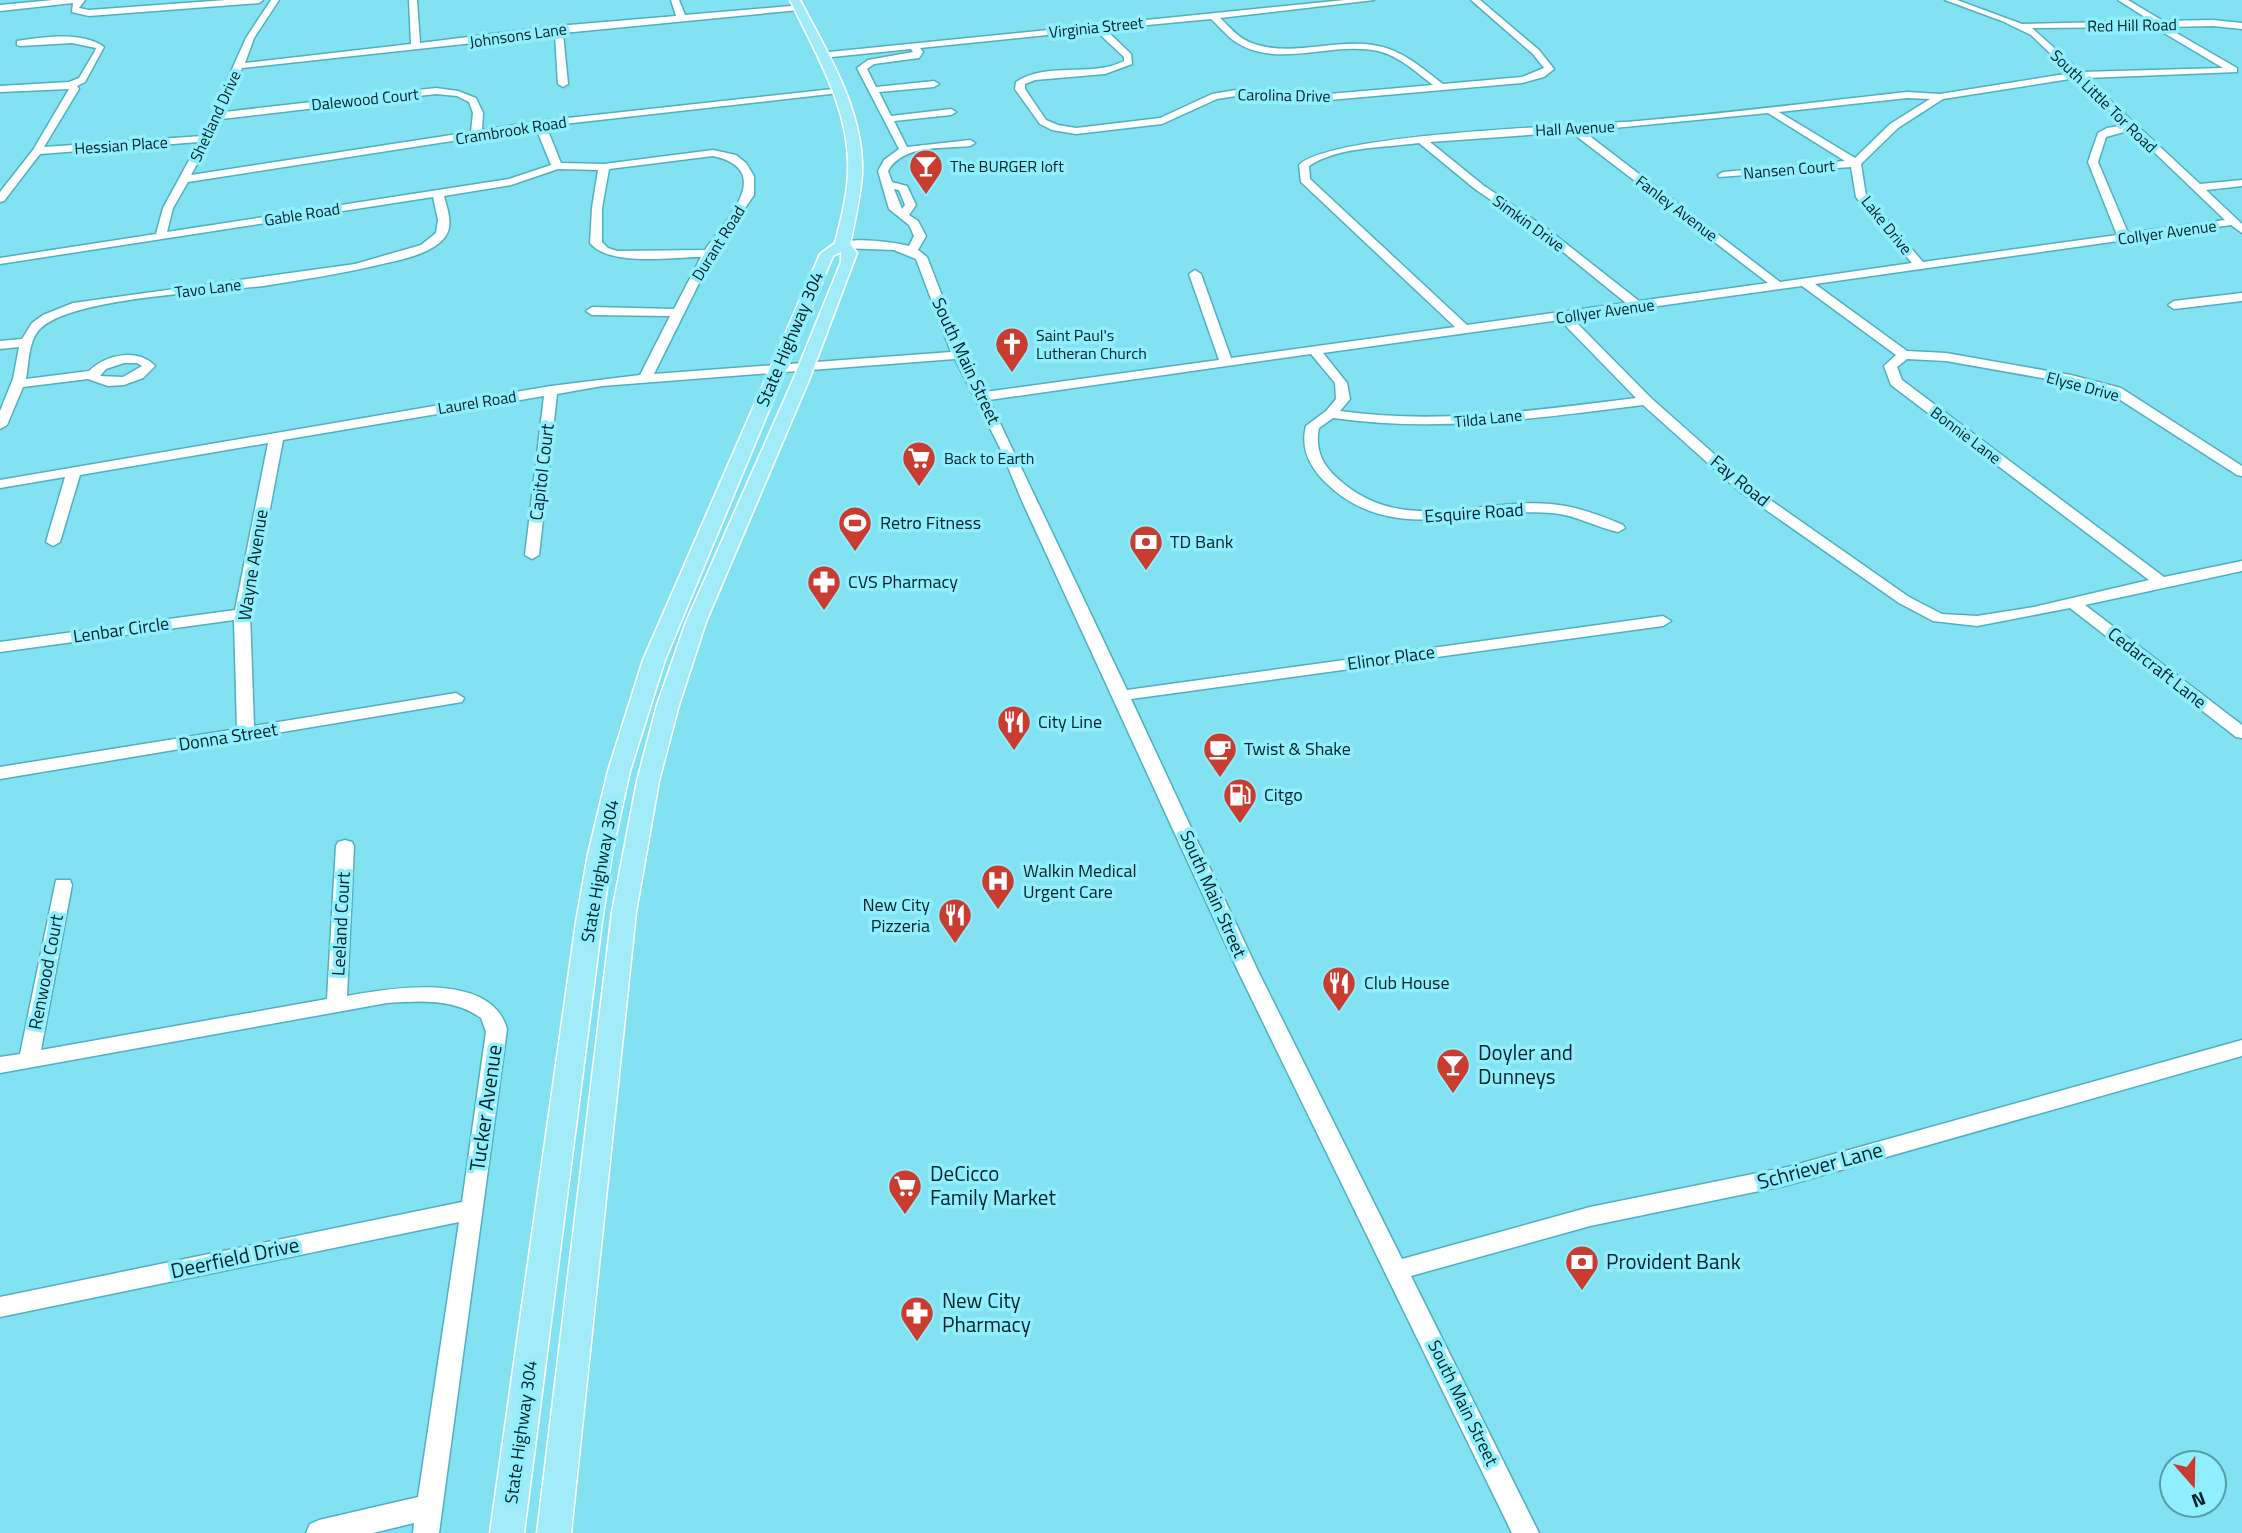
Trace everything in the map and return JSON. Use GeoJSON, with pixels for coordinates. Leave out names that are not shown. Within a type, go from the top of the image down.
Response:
{"type":"FeatureCollection","features":[{"type":"Feature","properties":{"kind":"main road"},"geometry":{"type":"LineString","coordinates":[[797,4],[839,90],[853,132],[856,165],[854,200],[842,245]]}},
{"type":"Feature","properties":{"kind":"main road","name":"State Highway 304"},"geometry":{"type":"LineString","coordinates":[[507,1533],[585,946],[609,811],[630,732],[660,645],[827,254],[842,245],[850,255],[685,654],[657,743],[639,823],[621,937],[555,1533]]}},
{"type":"Feature","properties":{"kind":"street"},"geometry":{"type":"LineString","coordinates":[[79,0],[75,10],[89,13],[259,0]]}},
{"type":"Feature","properties":{"kind":"street"},"geometry":{"type":"LineString","coordinates":[[0,8],[79,0]]}},
{"type":"Feature","properties":{"kind":"street","name":"Shetland Drive"},"geometry":{"type":"LineString","coordinates":[[161,235],[168,208],[218,116],[250,37],[275,0]]}},
{"type":"Feature","properties":{"kind":"street"},"geometry":{"type":"LineString","coordinates":[[413,0],[416,47]]}},
{"type":"Feature","properties":{"kind":"street"},"geometry":{"type":"LineString","coordinates":[[675,0],[681,17]]}},
{"type":"Feature","properties":{"kind":"street"},"geometry":{"type":"LineString","coordinates":[[1264,0],[1274,9]]}},
{"type":"Feature","properties":{"kind":"street","name":"Virginia Street"},"geometry":{"type":"LineString","coordinates":[[822,55],[1370,0]]}},
{"type":"Feature","properties":{"kind":"street","name":"Carolina Drive"},"geometry":{"type":"LineString","coordinates":[[1097,27],[1128,56],[1129,62],[1115,68],[1035,77],[1021,82],[1020,89],[1043,122],[1056,128],[1076,131],[1102,130],[1162,121],[1214,96],[1236,93],[1328,97],[1522,80],[1541,75],[1549,69],[1536,52],[1475,0]]}},
{"type":"Feature","properties":{"kind":"street","name":"South Little Tor Road"},"geometry":{"type":"LineString","coordinates":[[1949,0],[2023,26],[2237,226]]}},
{"type":"Feature","properties":{"kind":"street"},"geometry":{"type":"LineString","coordinates":[[2122,0],[2238,72]]}},
{"type":"Feature","properties":{"kind":"street","name":"Johnsons Lane"},"geometry":{"type":"LineString","coordinates":[[238,66],[797,4]]}},
{"type":"Feature","properties":{"kind":"street"},"geometry":{"type":"LineString","coordinates":[[1213,16],[1245,44],[1260,48],[1377,48],[1400,56],[1441,87]]}},
{"type":"Feature","properties":{"kind":"street","name":"Red Hill Road"},"geometry":{"type":"LineString","coordinates":[[2023,26],[2242,26]]}},
{"type":"Feature","properties":{"kind":"street"},"geometry":{"type":"LineString","coordinates":[[557,29],[560,36],[563,84]]}},
{"type":"Feature","properties":{"kind":"street"},"geometry":{"type":"LineString","coordinates":[[0,89],[71,85],[82,80],[100,51],[100,47],[82,42],[20,43]]}},
{"type":"Feature","properties":{"kind":"street"},"geometry":{"type":"LineString","coordinates":[[904,150],[863,65],[916,56],[918,52],[913,45]]}},
{"type":"Feature","properties":{"kind":"street","name":"Hall Avenue"},"geometry":{"type":"LineString","coordinates":[[1463,328],[1305,180],[1304,165],[1316,157],[1344,149],[1421,140],[1574,129],[1907,95],[1940,97],[2078,75],[2238,72]]}},
{"type":"Feature","properties":{"kind":"street"},"geometry":{"type":"LineString","coordinates":[[874,90],[934,84]]}},
{"type":"Feature","properties":{"kind":"street"},"geometry":{"type":"LineString","coordinates":[[0,199],[37,151],[74,89],[71,85]]}},
{"type":"Feature","properties":{"kind":"street","name":"Crambrook Road"},"geometry":{"type":"LineString","coordinates":[[185,179],[540,124],[839,90]]}},
{"type":"Feature","properties":{"kind":"street","name":"Dalewood Court"},"geometry":{"type":"LineString","coordinates":[[218,116],[436,91],[469,97],[476,104],[480,113],[476,135]]}},
{"type":"Feature","properties":{"kind":"street"},"geometry":{"type":"LineString","coordinates":[[1770,110],[1856,163],[1894,126],[1940,97]]}},
{"type":"Feature","properties":{"kind":"street"},"geometry":{"type":"LineString","coordinates":[[889,119],[951,113]]}},
{"type":"Feature","properties":{"kind":"street"},"geometry":{"type":"LineString","coordinates":[[540,124],[557,166]]}},
{"type":"Feature","properties":{"kind":"street"},"geometry":{"type":"LineString","coordinates":[[2124,238],[2093,162],[2102,135],[2111,130],[2131,127]]}},
{"type":"Feature","properties":{"kind":"street","name":"Fanley Avenue"},"geometry":{"type":"LineString","coordinates":[[1574,129],[1780,286]]}},
{"type":"Feature","properties":{"kind":"street","name":"Hessian Place"},"geometry":{"type":"LineString","coordinates":[[37,151],[205,139]]}},
{"type":"Feature","properties":{"kind":"street","name":"Simkin Drive"},"geometry":{"type":"LineString","coordinates":[[1421,140],[1479,187],[1546,233],[1637,306]]}},
{"type":"Feature","properties":{"kind":"street"},"geometry":{"type":"LineString","coordinates":[[886,184],[885,166],[904,150],[970,143]]}},
{"type":"Feature","properties":{"kind":"street","name":"Durant Road"},"geometry":{"type":"LineString","coordinates":[[557,166],[604,167],[713,153],[732,157],[742,165],[749,176],[749,195],[708,253],[646,377]]}},
{"type":"Feature","properties":{"kind":"street","name":"Nansen Court"},"geometry":{"type":"LineString","coordinates":[[1723,174],[1856,163]]}},
{"type":"Feature","properties":{"kind":"street","name":"Lake Drive"},"geometry":{"type":"LineString","coordinates":[[1856,163],[1861,197],[1920,266]]}},
{"type":"Feature","properties":{"kind":"street","name":"Gable Road"},"geometry":{"type":"LineString","coordinates":[[0,261],[511,182],[557,166]]}},
{"type":"Feature","properties":{"kind":"street"},"geometry":{"type":"LineString","coordinates":[[604,167],[597,208],[596,243],[604,251],[617,254],[708,253]]}},
{"type":"Feature","properties":{"kind":"street"},"geometry":{"type":"LineString","coordinates":[[2196,188],[2242,183]]}},
{"type":"Feature","properties":{"kind":"street","name":"South Main Street"},"geometry":{"type":"LineString","coordinates":[[886,184],[894,209],[922,259],[959,355],[1013,459],[1119,696],[1172,803],[1254,983],[1527,1533]]}},
{"type":"Feature","properties":{"kind":"street","name":"South Main Street"},"geometry":{"type":"LineString","coordinates":[[886,184],[903,188],[911,207],[906,230]]}},
{"type":"Feature","properties":{"kind":"street","name":"Tavo Lane"},"geometry":{"type":"LineString","coordinates":[[26,342],[43,321],[74,307],[341,270],[394,259],[421,249],[440,238],[445,226],[438,194]]}},
{"type":"Feature","properties":{"kind":"street","name":"Collyer Avenue"},"geometry":{"type":"LineString","coordinates":[[979,397],[2124,238],[2237,226]]}},
{"type":"Feature","properties":{"kind":"street"},"geometry":{"type":"LineString","coordinates":[[842,245],[906,230]]}},
{"type":"Feature","properties":{"kind":"street"},"geometry":{"type":"LineString","coordinates":[[1195,274],[1226,361]]}},
{"type":"Feature","properties":{"kind":"street"},"geometry":{"type":"LineString","coordinates":[[1806,283],[1904,355]]}},
{"type":"Feature","properties":{"kind":"street"},"geometry":{"type":"LineString","coordinates":[[2174,305],[2242,297]]}},
{"type":"Feature","properties":{"kind":"street"},"geometry":{"type":"LineString","coordinates":[[592,311],[677,313]]}},
{"type":"Feature","properties":{"kind":"street","name":"Fay Road"},"geometry":{"type":"LineString","coordinates":[[1564,317],[1646,401],[1745,488],[1904,600],[1939,618],[1977,621],[2073,603]]}},
{"type":"Feature","properties":{"kind":"street"},"geometry":{"type":"LineString","coordinates":[[0,345],[26,342],[18,384],[0,425]]}},
{"type":"Feature","properties":{"kind":"street","name":"Esquire Road"},"geometry":{"type":"LineString","coordinates":[[1313,349],[1340,383],[1343,399],[1331,414],[1313,426],[1308,442],[1315,463],[1333,485],[1363,504],[1404,516],[1441,516],[1542,508],[1571,510],[1618,528]]}},
{"type":"Feature","properties":{"kind":"street","name":"Laurel Road"},"geometry":{"type":"LineString","coordinates":[[0,484],[73,474],[551,390],[646,377],[959,355]]}},
{"type":"Feature","properties":{"kind":"street","name":"Elyse Drive"},"geometry":{"type":"LineString","coordinates":[[1904,355],[1946,357],[2071,379],[2116,391],[2242,472]]}},
{"type":"Feature","properties":{"kind":"street","name":"Bonnie Lane"},"geometry":{"type":"LineString","coordinates":[[1904,355],[1890,366],[1896,382],[2161,582]]}},
{"type":"Feature","properties":{"kind":"street"},"geometry":{"type":"LineString","coordinates":[[18,384],[93,374]]}},
{"type":"Feature","properties":{"kind":"street","name":"Capitol Court"},"geometry":{"type":"LineString","coordinates":[[532,555],[551,390]]}},
{"type":"Feature","properties":{"kind":"street","name":"Tilda Lane"},"geometry":{"type":"LineString","coordinates":[[1331,414],[1372,421],[1449,423],[1646,401]]}},
{"type":"Feature","properties":{"kind":"street","name":"Wayne Avenue"},"geometry":{"type":"LineString","coordinates":[[246,734],[242,614],[276,439]]}},
{"type":"Feature","properties":{"kind":"street"},"geometry":{"type":"LineString","coordinates":[[53,542],[73,474]]}},
{"type":"Feature","properties":{"kind":"street"},"geometry":{"type":"LineString","coordinates":[[2073,603],[2242,566]]}},
{"type":"Feature","properties":{"kind":"street","name":"Cedarcraft Lane"},"geometry":{"type":"LineString","coordinates":[[2073,603],[2242,733]]}},
{"type":"Feature","properties":{"kind":"street","name":"Lenbar Circle"},"geometry":{"type":"LineString","coordinates":[[0,647],[242,614]]}},
{"type":"Feature","properties":{"kind":"street","name":"Elinor Place"},"geometry":{"type":"LineString","coordinates":[[1119,696],[1663,621]]}},
{"type":"Feature","properties":{"kind":"street","name":"Donna Street"},"geometry":{"type":"LineString","coordinates":[[0,774],[456,698]]}},
{"type":"Feature","properties":{"kind":"street","name":"Leeland Court"},"geometry":{"type":"LineString","coordinates":[[337,1003],[345,846]]}},
{"type":"Feature","properties":{"kind":"street","name":"Renwood Court"},"geometry":{"type":"LineString","coordinates":[[29,1059],[63,886]]}},
{"type":"Feature","properties":{"kind":"street","name":"Tucker Avenue"},"geometry":{"type":"LineString","coordinates":[[0,1065],[387,996],[430,995],[476,1004],[491,1015],[495,1024],[496,1046],[428,1520]]}},
{"type":"Feature","properties":{"kind":"street","name":"Schriever Lane"},"geometry":{"type":"LineString","coordinates":[[1396,1271],[1504,1239],[1657,1202],[1788,1176],[2242,1048]]}},
{"type":"Feature","properties":{"kind":"street","name":"Deerfield Drive"},"geometry":{"type":"LineString","coordinates":[[0,1307],[471,1210]]}},
{"type":"Feature","properties":{"kind":"street"},"geometry":{"type":"LineString","coordinates":[[319,1533],[428,1520]]}},
{"type":"Feature","properties":{"kind":"place","name":"The BURGER loft"},"geometry":{"type":"Point","coordinates":[926,196]}},
{"type":"Feature","properties":{"kind":"place","name":"Saint Paul's Lutheran Church"},"geometry":{"type":"Point","coordinates":[1012,374]}},
{"type":"Feature","properties":{"kind":"place","name":"Back to Earth"},"geometry":{"type":"Point","coordinates":[919,488]}},
{"type":"Feature","properties":{"kind":"place","name":"Retro Fitness"},"geometry":{"type":"Point","coordinates":[855,553]}},
{"type":"Feature","properties":{"kind":"place","name":"TD Bank"},"geometry":{"type":"Point","coordinates":[1146,572]}},
{"type":"Feature","properties":{"kind":"place","name":"CVS Pharmacy"},"geometry":{"type":"Point","coordinates":[824,612]}},
{"type":"Feature","properties":{"kind":"place","name":"City Line"},"geometry":{"type":"Point","coordinates":[1014,752]}},
{"type":"Feature","properties":{"kind":"place","name":"Twist & Shake"},"geometry":{"type":"Point","coordinates":[1220,779]}},
{"type":"Feature","properties":{"kind":"place","name":"Citgo"},"geometry":{"type":"Point","coordinates":[1240,825]}},
{"type":"Feature","properties":{"kind":"place","name":"Walkin Medical Urgent Care"},"geometry":{"type":"Point","coordinates":[998,911]}},
{"type":"Feature","properties":{"kind":"place","name":"New City Pizzeria"},"geometry":{"type":"Point","coordinates":[955,945]}},
{"type":"Feature","properties":{"kind":"place","name":"Club House"},"geometry":{"type":"Point","coordinates":[1339,1013]}},
{"type":"Feature","properties":{"kind":"place","name":"Doyler and Dunneys"},"geometry":{"type":"Point","coordinates":[1453,1095]}},
{"type":"Feature","properties":{"kind":"place","name":"DeCicco Family Market"},"geometry":{"type":"Point","coordinates":[905,1216]}},
{"type":"Feature","properties":{"kind":"place","name":"Provident Bank"},"geometry":{"type":"Point","coordinates":[1582,1292]}},
{"type":"Feature","properties":{"kind":"place","name":"New City Pharmacy"},"geometry":{"type":"Point","coordinates":[917,1343]}}]}
